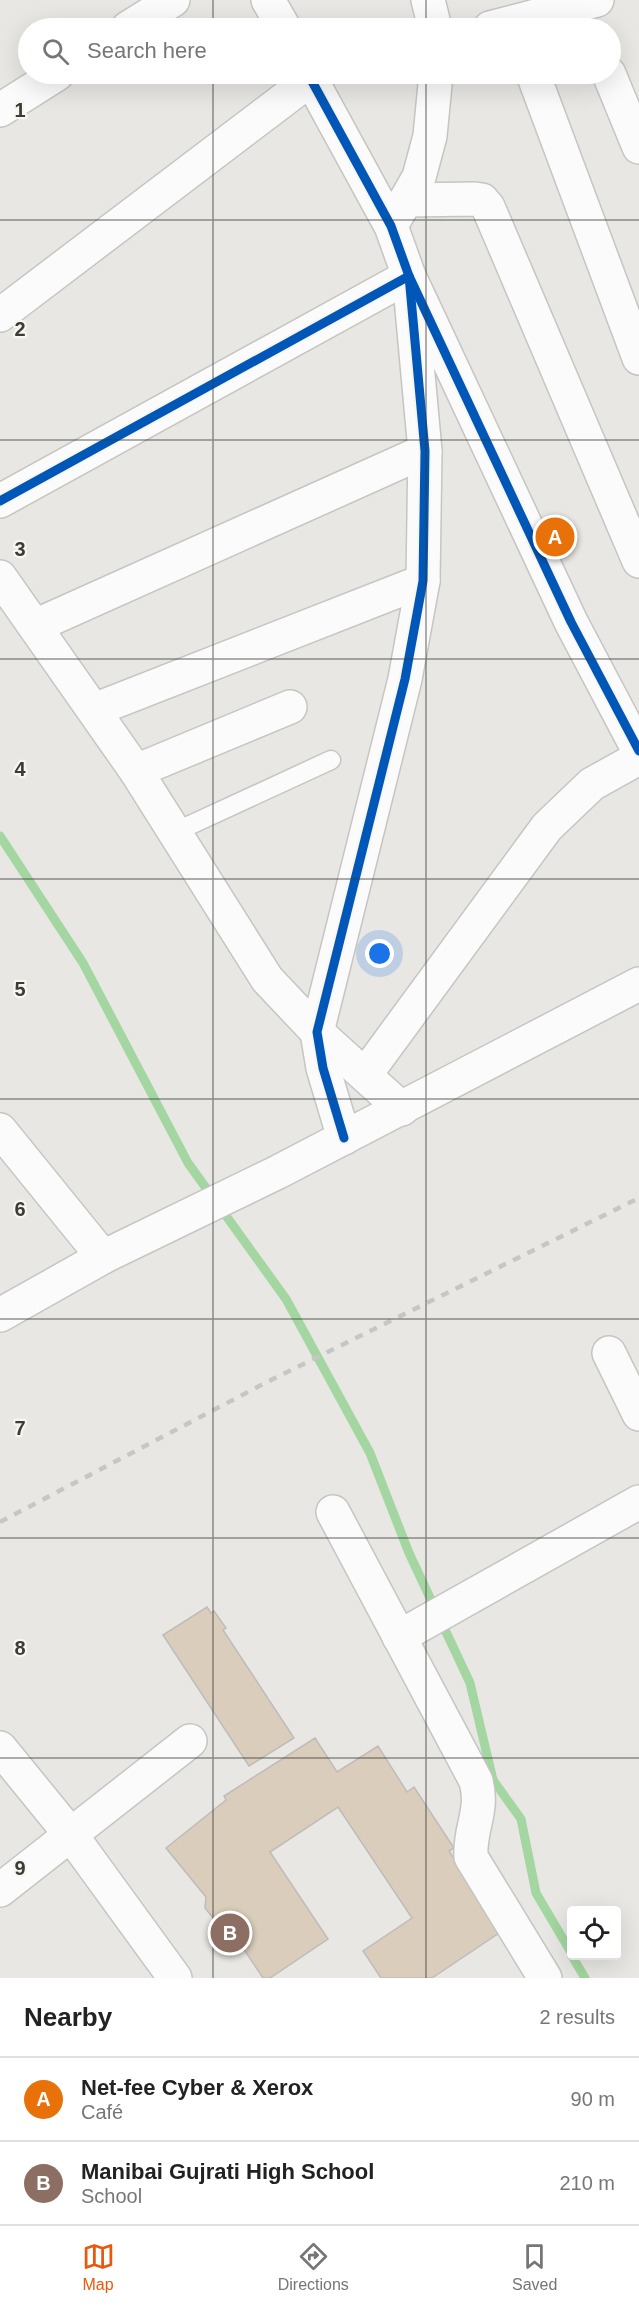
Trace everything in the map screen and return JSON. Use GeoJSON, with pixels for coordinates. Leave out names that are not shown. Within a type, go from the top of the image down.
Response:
{"type":"FeatureCollection","features":[{"type":"Feature","properties":{"kind":"street"},"geometry":{"type":"LineString","coordinates":[[144,18],[173,0]]}},
{"type":"Feature","properties":{"kind":"street"},"geometry":{"type":"LineString","coordinates":[[268,0],[278,18]]}},
{"type":"Feature","properties":{"kind":"street"},"geometry":{"type":"LineString","coordinates":[[428,0],[432,18]]}},
{"type":"Feature","properties":{"kind":"street"},"geometry":{"type":"LineString","coordinates":[[550,18],[589,11]]}},
{"type":"Feature","properties":{"kind":"street"},"geometry":{"type":"LineString","coordinates":[[0,110],[41,84]]}},
{"type":"Feature","properties":{"kind":"street"},"geometry":{"type":"LineString","coordinates":[[0,315],[300,84]]}},
{"type":"Feature","properties":{"kind":"street"},"geometry":{"type":"LineString","coordinates":[[315,84],[398,213],[409,276],[425,452],[423,581],[405,679],[317,1032],[323,1068],[344,1138]]}},
{"type":"Feature","properties":{"kind":"street"},"geometry":{"type":"LineString","coordinates":[[398,213],[419,177],[430,136],[435,84]]}},
{"type":"Feature","properties":{"kind":"street"},"geometry":{"type":"LineString","coordinates":[[537,84],[639,358]]}},
{"type":"Feature","properties":{"kind":"street"},"geometry":{"type":"LineString","coordinates":[[613,84],[639,147]]}},
{"type":"Feature","properties":{"kind":"street"},"geometry":{"type":"LineString","coordinates":[[398,213],[474,199],[482,200],[488,207],[638,555]]}},
{"type":"Feature","properties":{"kind":"street"},"geometry":{"type":"LineString","coordinates":[[0,501],[409,276]]}},
{"type":"Feature","properties":{"kind":"street"},"geometry":{"type":"LineString","coordinates":[[409,276],[571,622],[639,751]]}},
{"type":"Feature","properties":{"kind":"street"},"geometry":{"type":"LineString","coordinates":[[35,626],[425,452]]}},
{"type":"Feature","properties":{"kind":"street"},"geometry":{"type":"LineString","coordinates":[[0,577],[136,771],[267,979],[317,1032],[402,1109]]}},
{"type":"Feature","properties":{"kind":"street"},"geometry":{"type":"LineString","coordinates":[[94,710],[423,581]]}},
{"type":"Feature","properties":{"kind":"street"},"geometry":{"type":"LineString","coordinates":[[136,771],[290,707]]}},
{"type":"Feature","properties":{"kind":"street"},"geometry":{"type":"LineString","coordinates":[[365,1075],[547,827],[592,784],[639,758]]}},
{"type":"Feature","properties":{"kind":"street"},"geometry":{"type":"LineString","coordinates":[[0,1314],[103,1257],[402,1109],[639,984]]}},
{"type":"Feature","properties":{"kind":"street"},"geometry":{"type":"LineString","coordinates":[[0,1130],[15,1164],[103,1257]]}},
{"type":"Feature","properties":{"kind":"street"},"geometry":{"type":"LineString","coordinates":[[609,1353],[639,1414]]}},
{"type":"Feature","properties":{"kind":"street"},"geometry":{"type":"LineString","coordinates":[[404,1634],[639,1502]]}},
{"type":"Feature","properties":{"kind":"street"},"geometry":{"type":"LineString","coordinates":[[333,1512],[404,1634],[476,1781],[480,1801],[470,1848],[471,1857],[545,1978]]}},
{"type":"Feature","properties":{"kind":"street"},"geometry":{"type":"LineString","coordinates":[[0,1890],[190,1742]]}},
{"type":"Feature","properties":{"kind":"street"},"geometry":{"type":"LineString","coordinates":[[0,1748],[71,1835],[175,1978]]}},
{"type":"Feature","properties":{"kind":"lane"},"geometry":{"type":"LineString","coordinates":[[175,832],[331,760]]}},
{"type":"Feature","properties":{"kind":"building"},"geometry":{"type":"Polygon","coordinates":[[[207,1607],[211,1613],[214,1611],[226,1628],[223,1630],[294,1738],[249,1766],[163,1635],[207,1607]]]}},
{"type":"Feature","properties":{"kind":"building"},"geometry":{"type":"Polygon","coordinates":[[[315,1738],[337,1772],[378,1746],[407,1792],[414,1787],[454,1848],[449,1851],[502,1931],[432,1978],[381,1978],[363,1951],[412,1918],[338,1807],[270,1852],[328,1939],[270,1978],[263,1978],[227,1924],[218,1924],[205,1908],[206,1897],[166,1848],[226,1800],[224,1796],[315,1738]]]}},
{"type":"Feature","properties":{"kind":"waterway"},"geometry":{"type":"LineString","coordinates":[[0,836],[83,963],[188,1163],[286,1299],[370,1453],[409,1553],[470,1683],[493,1780],[521,1819],[536,1893],[567,1946]]}},
{"type":"Feature","properties":{"kind":"waterway"},"geometry":{"type":"LineString","coordinates":[[574,1960],[585,1978]]}},
{"type":"Feature","properties":{"kind":"railway"},"geometry":{"type":"LineString","coordinates":[[0,1522],[267,1382],[639,1198]]}},
{"type":"Feature","properties":{"kind":"cycle path"},"geometry":{"type":"LineString","coordinates":[[313,84],[391,226],[409,276],[425,451],[423,581],[405,679],[317,1032],[323,1068],[344,1138]]}},
{"type":"Feature","properties":{"kind":"cycle path"},"geometry":{"type":"LineString","coordinates":[[0,501],[409,276],[571,622],[639,751]]}},
{"type":"Feature","properties":{"kind":"place","name":"Net-fee Cyber & Xerox"},"geometry":{"type":"Point","coordinates":[555,537]}},
{"type":"Feature","properties":{"kind":"place","name":"Manibai Gujrati High School"},"geometry":{"type":"Point","coordinates":[230,1933]}}]}
